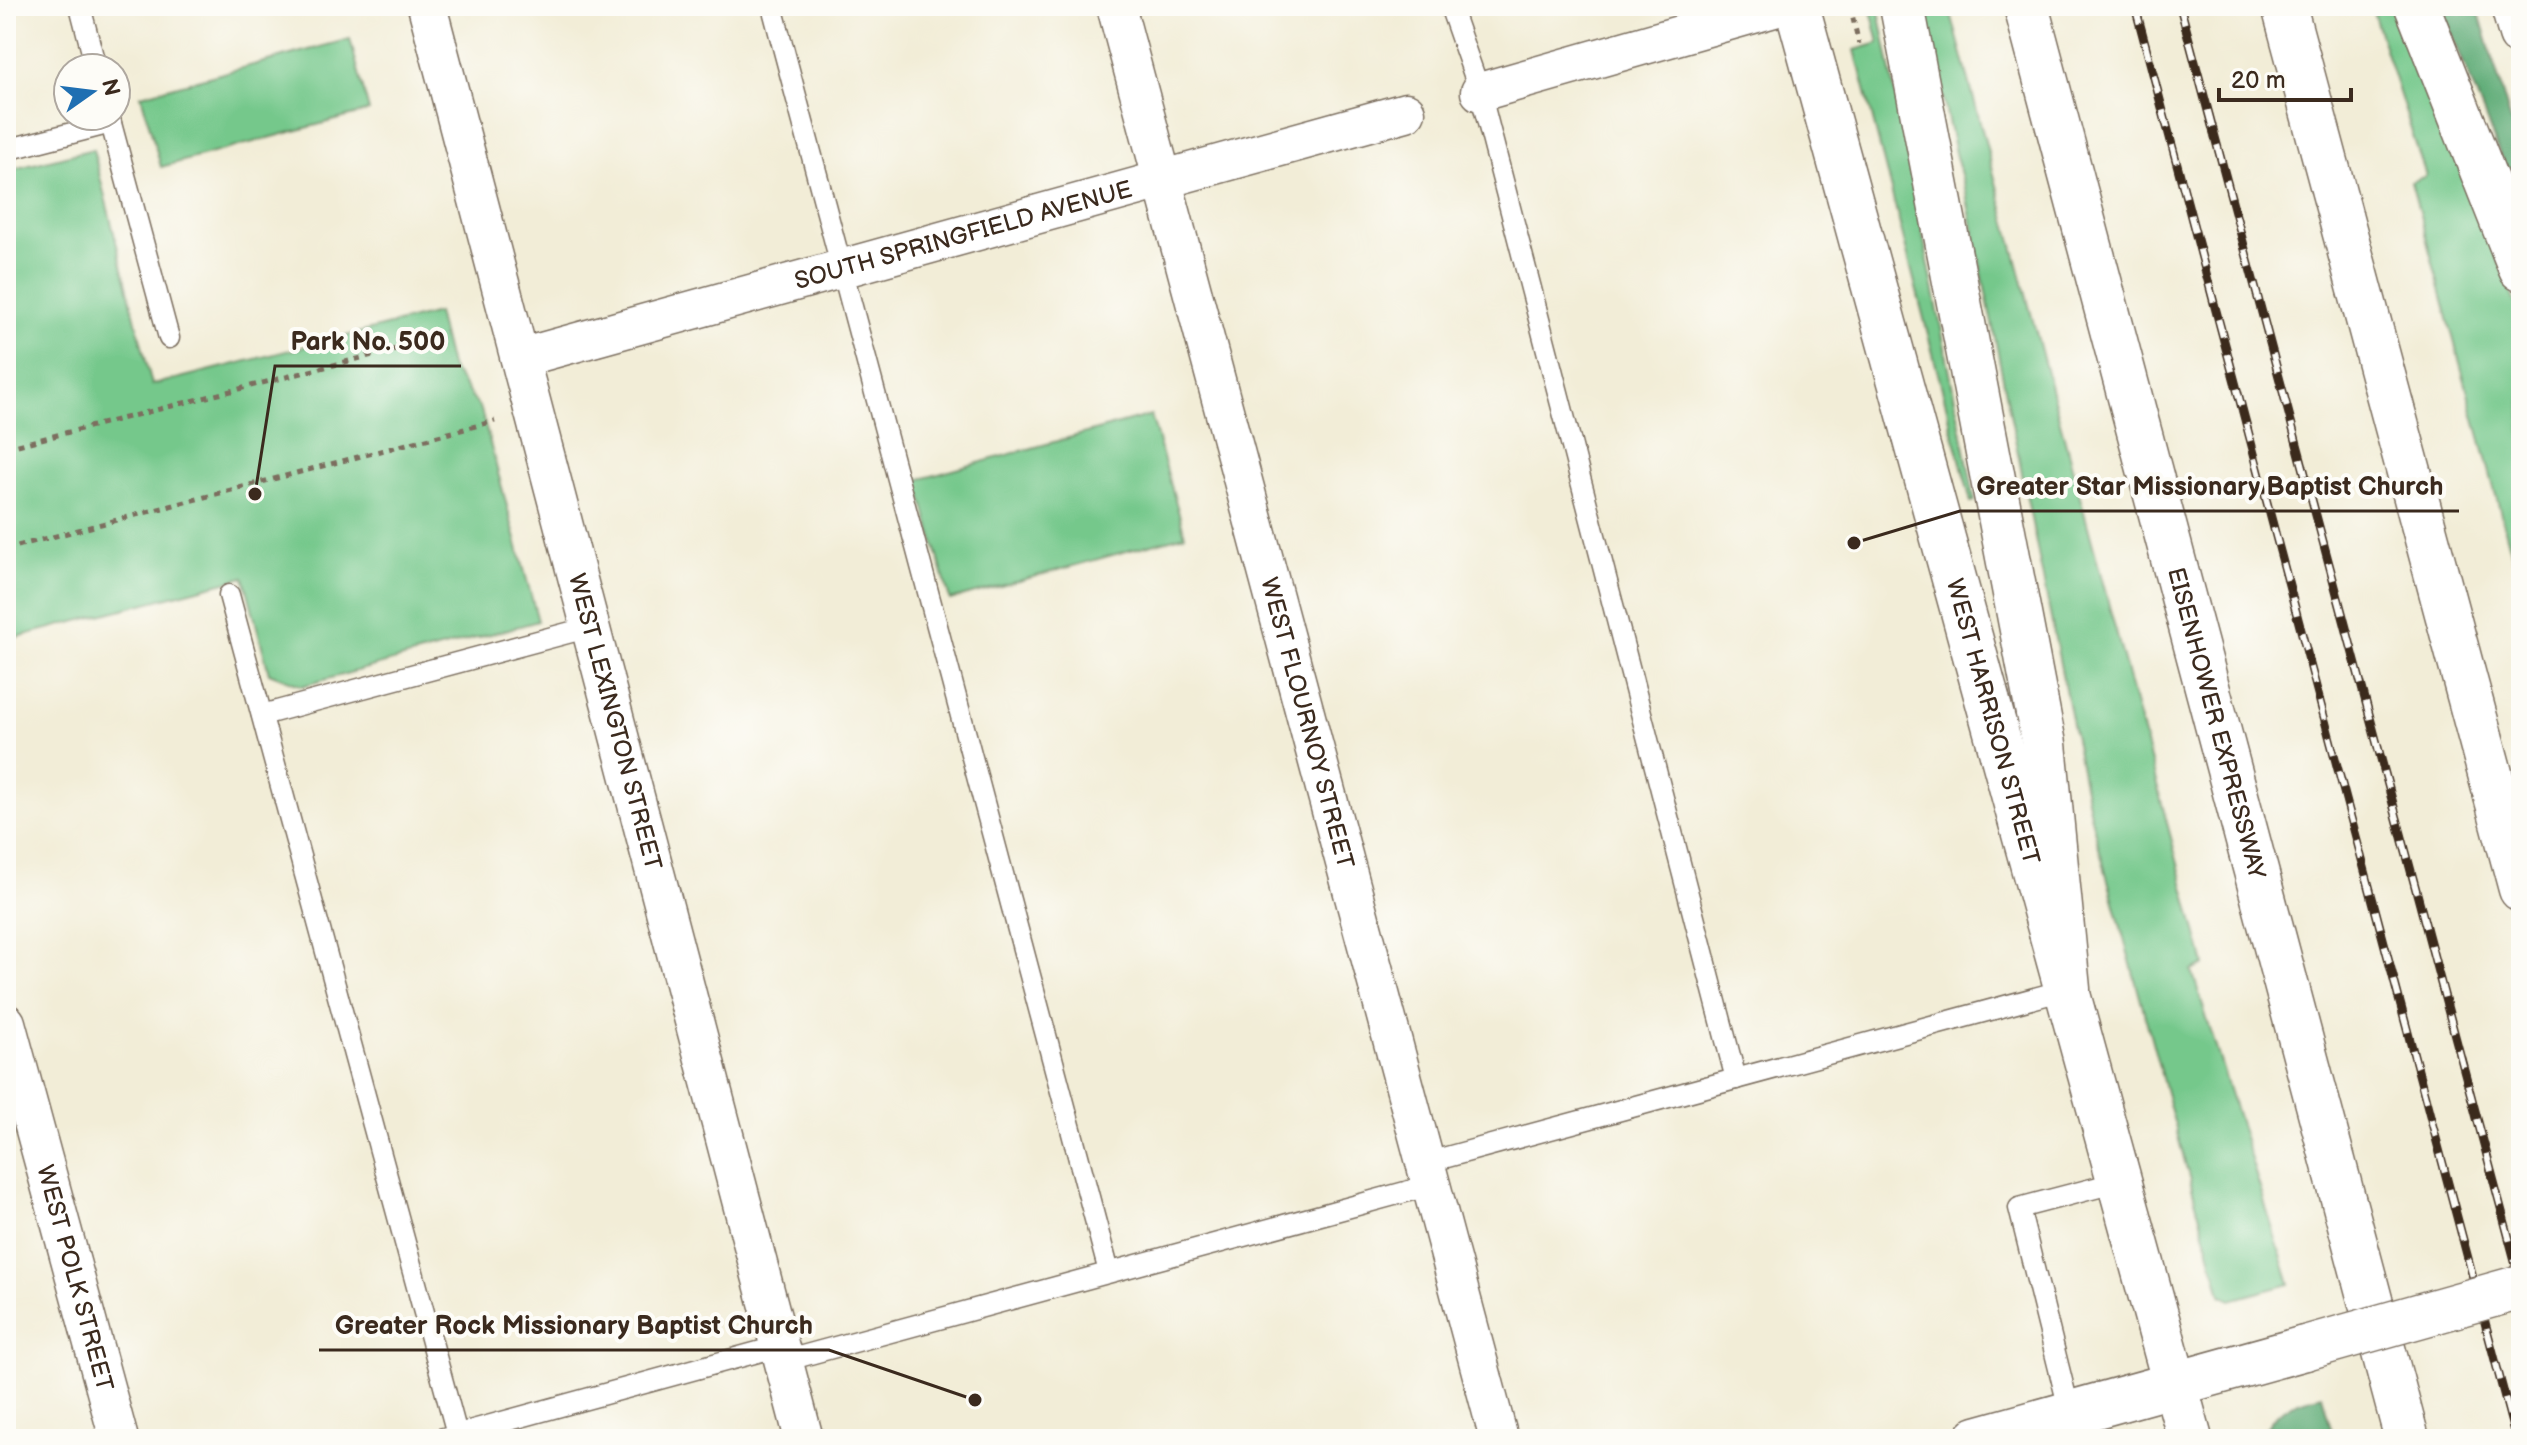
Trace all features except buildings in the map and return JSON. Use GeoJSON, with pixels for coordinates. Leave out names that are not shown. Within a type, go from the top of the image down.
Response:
{"type":"FeatureCollection","features":[{"type":"Feature","properties":{"kind":"main road","name":"WEST HARRISON STREET"},"geometry":{"type":"LineString","coordinates":[[1797,6],[2122,1181],[2190,1439]]}},
{"type":"Feature","properties":{"kind":"main road"},"geometry":{"type":"LineString","coordinates":[[1902,6],[2044,744],[2068,989]]}},
{"type":"Feature","properties":{"kind":"main road","name":"EISENHOWER EXPRESSWAY"},"geometry":{"type":"LineString","coordinates":[[2026,6],[2407,1439]]}},
{"type":"Feature","properties":{"kind":"main road"},"geometry":{"type":"LineString","coordinates":[[2284,6],[2521,889]]}},
{"type":"Feature","properties":{"kind":"main road"},"geometry":{"type":"LineString","coordinates":[[2417,6],[2521,269]]}},
{"type":"Feature","properties":{"kind":"main road"},"geometry":{"type":"LineString","coordinates":[[2513,6],[2521,34]]}},
{"type":"Feature","properties":{"kind":"main road"},"geometry":{"type":"LineString","coordinates":[[1977,1439],[2521,1287]]}},
{"type":"Feature","properties":{"kind":"street","name":"WEST LEXINGTON STREET"},"geometry":{"type":"LineString","coordinates":[[427,6],[804,1439]]}},
{"type":"Feature","properties":{"kind":"street","name":"WEST FLOURNOY STREET"},"geometry":{"type":"LineString","coordinates":[[1116,6],[1499,1439]]}},
{"type":"Feature","properties":{"kind":"street"},"geometry":{"type":"LineString","coordinates":[[1480,92],[1781,6]]}},
{"type":"Feature","properties":{"kind":"street","name":"SOUTH SPRINGFIELD AVENUE"},"geometry":{"type":"LineString","coordinates":[[520,358],[1406,112]]}},
{"type":"Feature","properties":{"kind":"street","name":"WEST POLK STREET"},"geometry":{"type":"LineString","coordinates":[[6,1023],[119,1439]]}},
{"type":"Feature","properties":{"kind":"lane"},"geometry":{"type":"LineString","coordinates":[[80,6],[92,52]]}},
{"type":"Feature","properties":{"kind":"lane"},"geometry":{"type":"LineString","coordinates":[[772,6],[1109,1272]]}},
{"type":"Feature","properties":{"kind":"lane"},"geometry":{"type":"LineString","coordinates":[[1450,6],[1480,92],[1736,1079]]}},
{"type":"Feature","properties":{"kind":"lane"},"geometry":{"type":"LineString","coordinates":[[6,150],[68,132]]}},
{"type":"Feature","properties":{"kind":"lane"},"geometry":{"type":"LineString","coordinates":[[113,132],[169,338]]}},
{"type":"Feature","properties":{"kind":"lane"},"geometry":{"type":"LineString","coordinates":[[229,595],[449,1437],[1109,1272],[1736,1079],[2068,989]]}},
{"type":"Feature","properties":{"kind":"lane"},"geometry":{"type":"LineString","coordinates":[[262,715],[590,627]]}},
{"type":"Feature","properties":{"kind":"lane"},"geometry":{"type":"LineString","coordinates":[[2070,1413],[2019,1208],[2122,1181]]}},
{"type":"Feature","properties":{"kind":"path"},"geometry":{"type":"LineString","coordinates":[[1850,6],[1859,44]]}},
{"type":"Feature","properties":{"kind":"path"},"geometry":{"type":"LineString","coordinates":[[6,448],[448,336]]}},
{"type":"Feature","properties":{"kind":"path"},"geometry":{"type":"LineString","coordinates":[[6,549],[500,419]]}},
{"type":"Feature","properties":{"kind":"green space"},"geometry":{"type":"Polygon","coordinates":[[[1870,6],[1878,6],[1975,501],[1971,502],[1855,50],[1879,43],[1870,6]]]}},
{"type":"Feature","properties":{"kind":"green space"},"geometry":{"type":"Polygon","coordinates":[[[1923,6],[1949,6],[2205,965],[2192,971],[2290,1284],[2231,1300],[2221,1295],[2090,814],[1966,193],[1923,6]]]}},
{"type":"Feature","properties":{"kind":"green space"},"geometry":{"type":"Polygon","coordinates":[[[2371,6],[2398,6],[2521,318],[2521,588],[2411,182],[2426,176],[2371,6]]]}},
{"type":"Feature","properties":{"kind":"green space"},"geometry":{"type":"Polygon","coordinates":[[[2441,6],[2477,6],[2521,156],[2521,208],[2441,6]]]}},
{"type":"Feature","properties":{"kind":"green space"},"geometry":{"type":"Polygon","coordinates":[[[350,39],[369,111],[161,167],[141,95],[350,39]]]}},
{"type":"Feature","properties":{"kind":"green space"},"geometry":{"type":"Polygon","coordinates":[[[93,149],[152,385],[437,313],[450,366],[481,410],[538,621],[302,686],[269,673],[244,577],[6,640],[6,171],[93,149]]]}},
{"type":"Feature","properties":{"kind":"green space"},"geometry":{"type":"Polygon","coordinates":[[[1151,415],[1185,535],[950,600],[917,480],[1151,415]]]}},
{"type":"Feature","properties":{"kind":"green space"},"geometry":{"type":"Polygon","coordinates":[[[2322,1395],[2334,1439],[2260,1439],[2277,1414],[2301,1401],[2322,1395]]]}},
{"type":"Feature","properties":{"kind":"railway"},"geometry":{"type":"LineString","coordinates":[[2135,6],[2516,1439]]}},
{"type":"Feature","properties":{"kind":"railway"},"geometry":{"type":"LineString","coordinates":[[2180,6],[2521,1283]]}},
{"type":"Feature","properties":{"kind":"place","name":"Park No. 500"},"geometry":{"type":"Point","coordinates":[255,494]}},
{"type":"Feature","properties":{"kind":"place","name":"Greater Star Missionary Baptist Church"},"geometry":{"type":"Point","coordinates":[1854,543]}},
{"type":"Feature","properties":{"kind":"place","name":"Greater Rock Missionary Baptist Church"},"geometry":{"type":"Point","coordinates":[975,1400]}}]}
